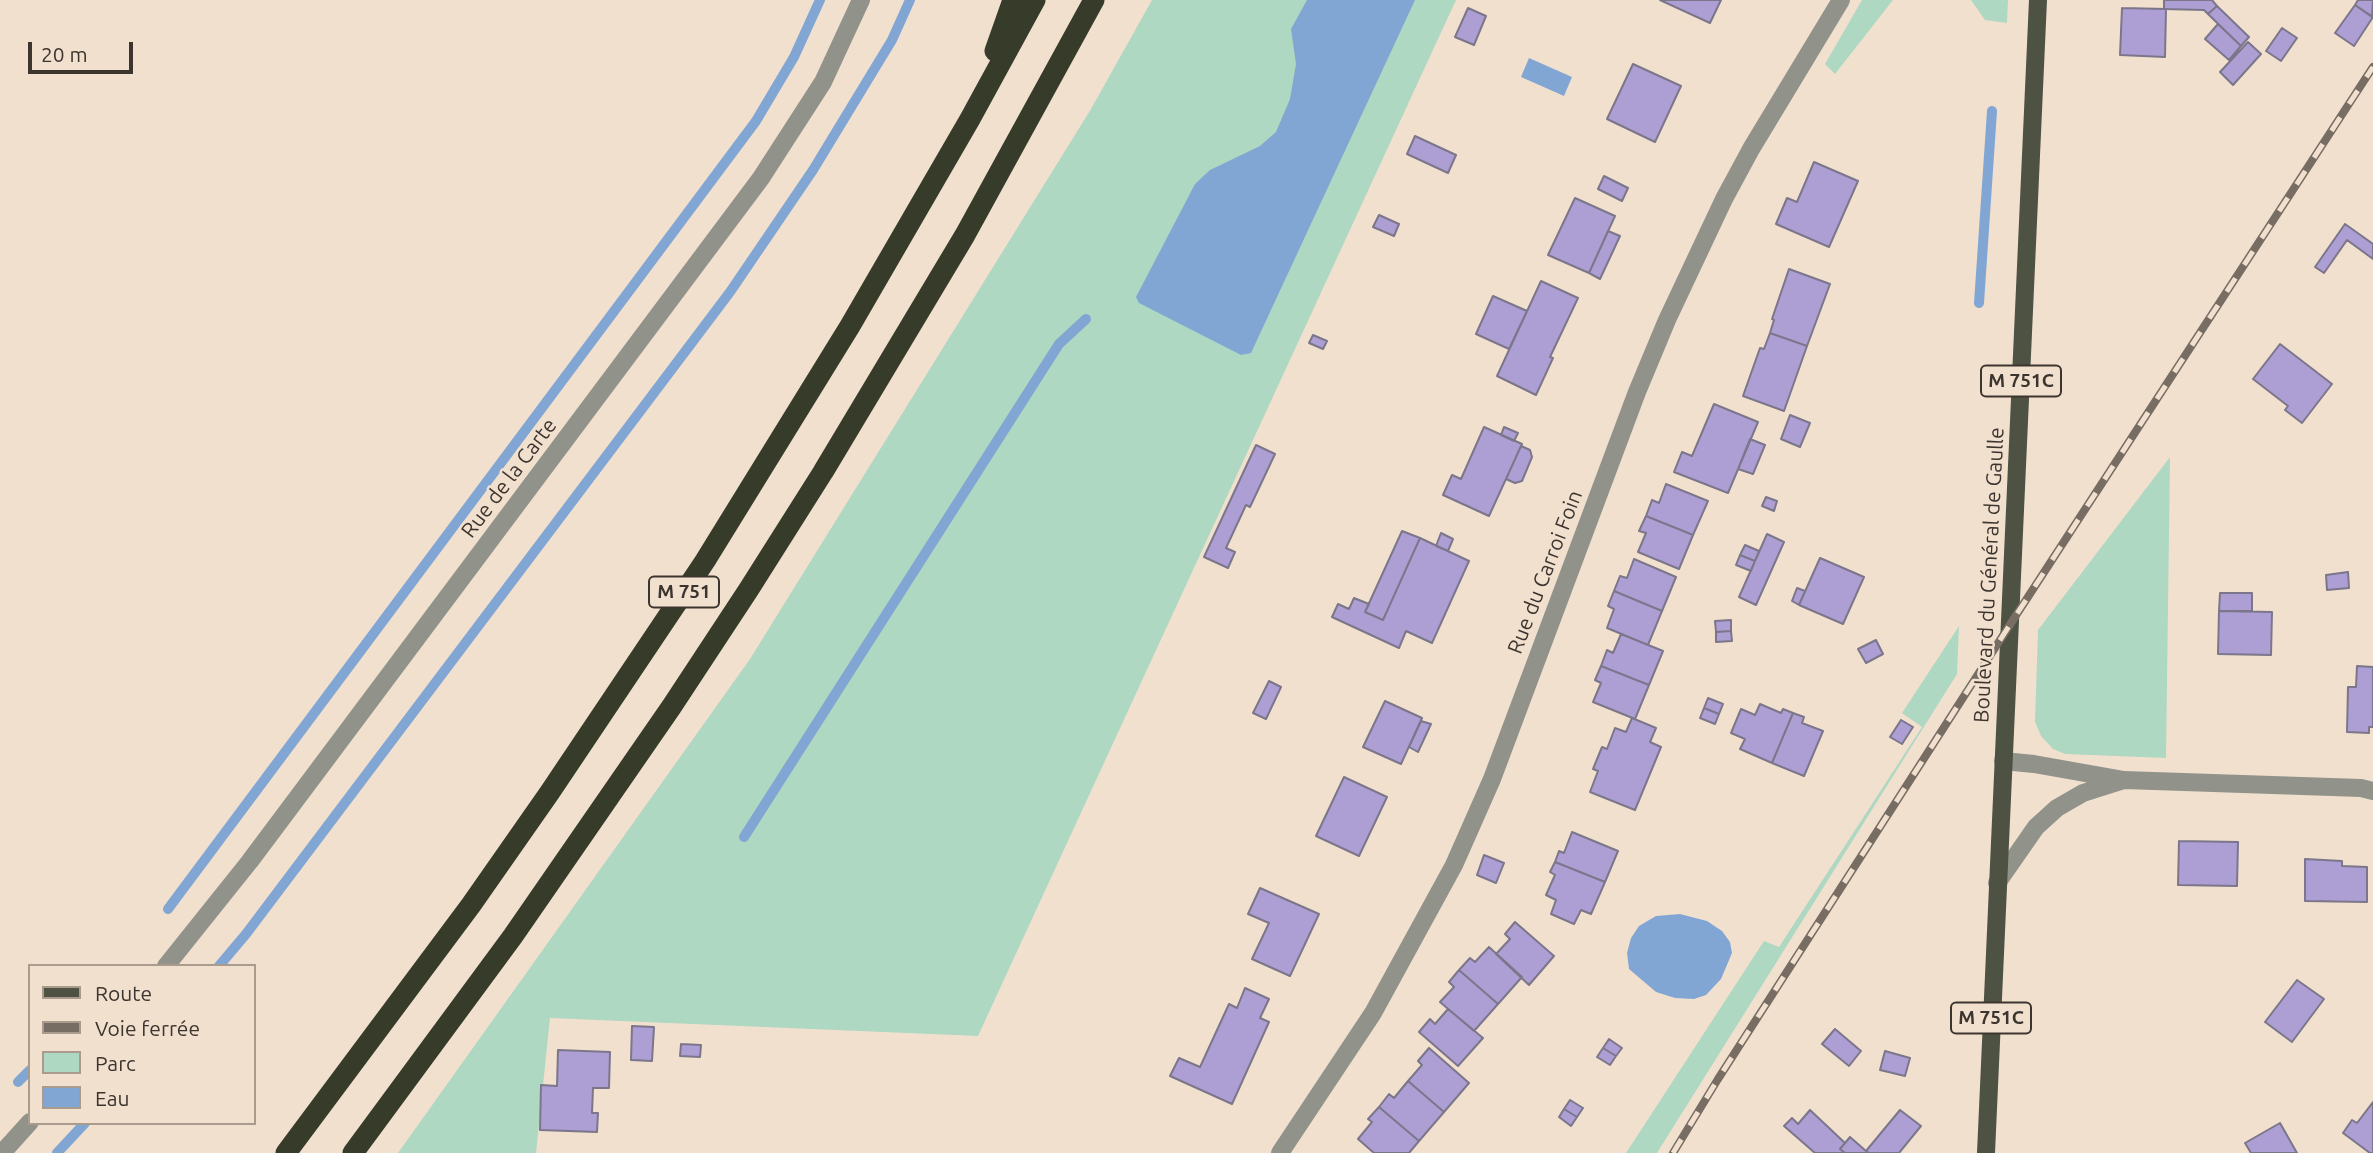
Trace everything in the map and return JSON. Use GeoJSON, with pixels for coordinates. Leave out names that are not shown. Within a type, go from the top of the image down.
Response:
{"type":"FeatureCollection","features":[{"type":"Feature","properties":{"kind":"highway"},"geometry":{"type":"LineString","coordinates":[[970,119],[1013,0]]}},
{"type":"Feature","properties":{"kind":"highway","name":"M 751"},"geometry":{"type":"LineString","coordinates":[[286,1153],[471,905],[651,642],[742,502],[850,326],[970,119],[1035,0]]}},
{"type":"Feature","properties":{"kind":"highway","name":"M 751"},"geometry":{"type":"LineString","coordinates":[[353,1153],[513,936],[672,706],[749,589],[823,472],[965,235],[1092,5]]}},
{"type":"Feature","properties":{"kind":"main road","name":"Boulevard du Général de Gaulle"},"geometry":{"type":"LineString","coordinates":[[1986,1153],[2038,0]]}},
{"type":"Feature","properties":{"kind":"street","name":"Rue de la Carte"},"geometry":{"type":"LineString","coordinates":[[168,964],[257,852],[761,178],[823,82],[862,0]]}},
{"type":"Feature","properties":{"kind":"street","name":"Rue du Carroi Foin"},"geometry":{"type":"LineString","coordinates":[[1280,1153],[1373,1013],[1454,864],[1492,779],[1632,405],[1667,320],[1745,159],[1841,0]]}},
{"type":"Feature","properties":{"kind":"street"},"geometry":{"type":"LineString","coordinates":[[2003,761],[2124,780],[2373,791]]}},
{"type":"Feature","properties":{"kind":"street"},"geometry":{"type":"LineString","coordinates":[[1997,883],[2036,827],[2057,808],[2083,793],[2124,780]]}},
{"type":"Feature","properties":{"kind":"street"},"geometry":{"type":"LineString","coordinates":[[2,1153],[28,1124]]}},
{"type":"Feature","properties":{"kind":"green space"},"geometry":{"type":"Polygon","coordinates":[[[1152,0],[1456,0],[978,1036],[550,1018],[536,1153],[398,1153],[750,659],[1091,109],[1152,0]]]}},
{"type":"Feature","properties":{"kind":"green space"},"geometry":{"type":"Polygon","coordinates":[[[1862,0],[1893,0],[1835,74],[1825,64],[1862,0]]]}},
{"type":"Feature","properties":{"kind":"green space"},"geometry":{"type":"Polygon","coordinates":[[[1971,0],[2008,0],[2007,23],[1985,20],[1971,0]]]}},
{"type":"Feature","properties":{"kind":"green space"},"geometry":{"type":"Polygon","coordinates":[[[2170,457],[2166,758],[2065,754],[2053,749],[2041,736],[2035,722],[2038,630],[2170,457]]]}},
{"type":"Feature","properties":{"kind":"green space"},"geometry":{"type":"Polygon","coordinates":[[[1959,626],[1957,674],[1657,1153],[1626,1153],[1764,941],[1779,947],[1922,727],[1902,713],[1959,626]]]}},
{"type":"Feature","properties":{"kind":"water"},"geometry":{"type":"Polygon","coordinates":[[[1307,0],[1415,0],[1251,353],[1241,355],[1139,303],[1136,297],[1195,184],[1210,170],[1260,146],[1276,132],[1290,99],[1296,64],[1291,29],[1307,0]]]}},
{"type":"Feature","properties":{"kind":"water"},"geometry":{"type":"Polygon","coordinates":[[[1529,58],[1572,77],[1564,96],[1521,77],[1529,58]]]}},
{"type":"Feature","properties":{"kind":"water"},"geometry":{"type":"Polygon","coordinates":[[[1680,914],[1707,921],[1722,931],[1730,942],[1732,953],[1721,979],[1706,995],[1694,999],[1675,998],[1656,992],[1629,969],[1627,953],[1631,938],[1639,926],[1656,916],[1680,914]]]}},
{"type":"Feature","properties":{"kind":"building"},"geometry":{"type":"Polygon","coordinates":[[[1660,0],[1721,0],[1710,23],[1660,0]]]}},
{"type":"Feature","properties":{"kind":"building"},"geometry":{"type":"Polygon","coordinates":[[[2164,0],[2212,0],[2217,6],[2208,14],[2204,10],[2164,9],[2164,0]]]}},
{"type":"Feature","properties":{"kind":"building"},"geometry":{"type":"Polygon","coordinates":[[[2358,0],[2373,0],[2372,17],[2355,5],[2358,0]]]}},
{"type":"Feature","properties":{"kind":"building"},"geometry":{"type":"Polygon","coordinates":[[[2355,5],[2373,17],[2354,46],[2335,33],[2355,5]]]}},
{"type":"Feature","properties":{"kind":"building"},"geometry":{"type":"Polygon","coordinates":[[[2217,6],[2249,37],[2241,46],[2208,14],[2217,6]]]}},
{"type":"Feature","properties":{"kind":"building"},"geometry":{"type":"Polygon","coordinates":[[[1468,8],[1486,16],[1474,45],[1455,37],[1468,8]]]}},
{"type":"Feature","properties":{"kind":"building"},"geometry":{"type":"Polygon","coordinates":[[[2122,8],[2166,9],[2165,57],[2120,55],[2122,8]]]}},
{"type":"Feature","properties":{"kind":"building"},"geometry":{"type":"Polygon","coordinates":[[[2218,24],[2241,46],[2229,60],[2205,39],[2218,24]]]}},
{"type":"Feature","properties":{"kind":"building"},"geometry":{"type":"Polygon","coordinates":[[[2282,28],[2297,38],[2281,61],[2266,51],[2282,28]]]}},
{"type":"Feature","properties":{"kind":"building"},"geometry":{"type":"Polygon","coordinates":[[[2248,42],[2261,54],[2233,85],[2220,72],[2248,42]]]}},
{"type":"Feature","properties":{"kind":"building"},"geometry":{"type":"Polygon","coordinates":[[[1633,64],[1681,86],[1655,142],[1607,119],[1633,64]]]}},
{"type":"Feature","properties":{"kind":"building"},"geometry":{"type":"Polygon","coordinates":[[[1415,136],[1456,155],[1448,173],[1407,154],[1415,136]]]}},
{"type":"Feature","properties":{"kind":"building"},"geometry":{"type":"Polygon","coordinates":[[[1814,162],[1858,181],[1829,247],[1776,224],[1787,198],[1797,202],[1814,162]]]}},
{"type":"Feature","properties":{"kind":"building"},"geometry":{"type":"Polygon","coordinates":[[[1604,176],[1628,188],[1622,201],[1598,189],[1604,176]]]}},
{"type":"Feature","properties":{"kind":"building"},"geometry":{"type":"Polygon","coordinates":[[[1575,198],[1615,216],[1589,273],[1548,255],[1575,198]]]}},
{"type":"Feature","properties":{"kind":"building"},"geometry":{"type":"Polygon","coordinates":[[[1379,215],[1399,224],[1394,236],[1373,227],[1379,215]]]}},
{"type":"Feature","properties":{"kind":"building"},"geometry":{"type":"Polygon","coordinates":[[[2345,224],[2373,244],[2373,259],[2347,240],[2324,273],[2315,267],[2345,224]]]}},
{"type":"Feature","properties":{"kind":"building"},"geometry":{"type":"Polygon","coordinates":[[[1608,231],[1620,236],[1600,279],[1589,273],[1608,231]]]}},
{"type":"Feature","properties":{"kind":"building"},"geometry":{"type":"Polygon","coordinates":[[[1789,269],[1830,284],[1807,346],[1770,333],[1789,269]]]}},
{"type":"Feature","properties":{"kind":"building"},"geometry":{"type":"Polygon","coordinates":[[[1541,281],[1578,298],[1550,357],[1553,358],[1536,395],[1497,376],[1541,281]]]}},
{"type":"Feature","properties":{"kind":"building"},"geometry":{"type":"Polygon","coordinates":[[[1493,296],[1527,311],[1509,349],[1476,334],[1493,296]]]}},
{"type":"Feature","properties":{"kind":"building"},"geometry":{"type":"Polygon","coordinates":[[[1770,333],[1807,346],[1784,411],[1743,396],[1760,348],[1764,349],[1770,333]]]}},
{"type":"Feature","properties":{"kind":"building"},"geometry":{"type":"Polygon","coordinates":[[[1313,335],[1327,341],[1323,349],[1309,343],[1313,335]]]}},
{"type":"Feature","properties":{"kind":"building"},"geometry":{"type":"Polygon","coordinates":[[[2280,344],[2332,384],[2302,423],[2285,410],[2288,406],[2253,379],[2280,344]]]}},
{"type":"Feature","properties":{"kind":"building"},"geometry":{"type":"Polygon","coordinates":[[[1714,404],[1758,422],[1728,493],[1674,472],[1682,452],[1692,456],[1714,404]]]}},
{"type":"Feature","properties":{"kind":"building"},"geometry":{"type":"Polygon","coordinates":[[[1790,415],[1810,423],[1800,447],[1781,439],[1790,415]]]}},
{"type":"Feature","properties":{"kind":"building"},"geometry":{"type":"Polygon","coordinates":[[[1484,427],[1522,444],[1489,516],[1443,495],[1452,475],[1461,479],[1484,427]]]}},
{"type":"Feature","properties":{"kind":"building"},"geometry":{"type":"Polygon","coordinates":[[[1504,427],[1518,433],[1514,441],[1501,435],[1504,427]]]}},
{"type":"Feature","properties":{"kind":"building"},"geometry":{"type":"Polygon","coordinates":[[[1750,439],[1765,445],[1753,474],[1738,469],[1750,439]]]}},
{"type":"Feature","properties":{"kind":"building"},"geometry":{"type":"Polygon","coordinates":[[[1256,445],[1275,454],[1250,507],[1246,505],[1226,548],[1235,552],[1228,568],[1204,557],[1256,445]]]}},
{"type":"Feature","properties":{"kind":"building"},"geometry":{"type":"Polygon","coordinates":[[[1521,446],[1530,450],[1532,457],[1522,481],[1515,483],[1506,479],[1521,446]]]}},
{"type":"Feature","properties":{"kind":"building"},"geometry":{"type":"Polygon","coordinates":[[[1666,484],[1708,501],[1693,535],[1646,516],[1652,500],[1659,503],[1666,484]]]}},
{"type":"Feature","properties":{"kind":"building"},"geometry":{"type":"Polygon","coordinates":[[[1766,497],[1777,501],[1774,511],[1762,506],[1766,497]]]}},
{"type":"Feature","properties":{"kind":"building"},"geometry":{"type":"Polygon","coordinates":[[[1646,516],[1693,535],[1679,569],[1638,552],[1646,533],[1639,531],[1646,516]]]}},
{"type":"Feature","properties":{"kind":"building"},"geometry":{"type":"Polygon","coordinates":[[[1402,531],[1420,538],[1383,620],[1365,612],[1402,531]]]}},
{"type":"Feature","properties":{"kind":"building"},"geometry":{"type":"Polygon","coordinates":[[[1441,533],[1453,539],[1448,551],[1436,546],[1441,533]]]}},
{"type":"Feature","properties":{"kind":"building"},"geometry":{"type":"Polygon","coordinates":[[[1767,534],[1784,542],[1756,605],[1739,597],[1767,534]]]}},
{"type":"Feature","properties":{"kind":"building"},"geometry":{"type":"Polygon","coordinates":[[[1420,538],[1469,561],[1432,643],[1406,631],[1399,648],[1332,617],[1338,604],[1349,609],[1354,598],[1369,604],[1365,612],[1383,620],[1420,538]]]}},
{"type":"Feature","properties":{"kind":"building"},"geometry":{"type":"Polygon","coordinates":[[[1745,545],[1759,551],[1755,561],[1740,555],[1745,545]]]}},
{"type":"Feature","properties":{"kind":"building"},"geometry":{"type":"Polygon","coordinates":[[[1740,555],[1755,561],[1751,571],[1736,565],[1740,555]]]}},
{"type":"Feature","properties":{"kind":"building"},"geometry":{"type":"Polygon","coordinates":[[[1820,558],[1864,577],[1843,624],[1799,605],[1820,558]]]}},
{"type":"Feature","properties":{"kind":"building"},"geometry":{"type":"Polygon","coordinates":[[[1634,559],[1676,577],[1662,611],[1614,591],[1620,576],[1627,578],[1634,559]]]}},
{"type":"Feature","properties":{"kind":"building"},"geometry":{"type":"Polygon","coordinates":[[[2348,572],[2349,588],[2327,590],[2326,575],[2348,572]]]}},
{"type":"Feature","properties":{"kind":"building"},"geometry":{"type":"Polygon","coordinates":[[[1797,588],[1805,591],[1799,605],[1792,601],[1797,588]]]}},
{"type":"Feature","properties":{"kind":"building"},"geometry":{"type":"Polygon","coordinates":[[[1614,591],[1662,611],[1648,645],[1607,628],[1614,609],[1608,606],[1614,591]]]}},
{"type":"Feature","properties":{"kind":"building"},"geometry":{"type":"Polygon","coordinates":[[[2220,593],[2252,593],[2252,611],[2219,611],[2220,593]]]}},
{"type":"Feature","properties":{"kind":"building"},"geometry":{"type":"Polygon","coordinates":[[[2219,611],[2272,612],[2271,655],[2218,654],[2219,611]]]}},
{"type":"Feature","properties":{"kind":"building"},"geometry":{"type":"Polygon","coordinates":[[[1731,620],[1731,631],[1716,632],[1715,621],[1731,620]]]}},
{"type":"Feature","properties":{"kind":"building"},"geometry":{"type":"Polygon","coordinates":[[[1731,631],[1732,641],[1716,642],[1716,632],[1731,631]]]}},
{"type":"Feature","properties":{"kind":"building"},"geometry":{"type":"Polygon","coordinates":[[[1621,634],[1663,651],[1649,685],[1601,666],[1607,650],[1613,653],[1621,634]]]}},
{"type":"Feature","properties":{"kind":"building"},"geometry":{"type":"Polygon","coordinates":[[[1876,640],[1883,654],[1866,663],[1858,649],[1876,640]]]}},
{"type":"Feature","properties":{"kind":"building"},"geometry":{"type":"Polygon","coordinates":[[[1601,666],[1649,685],[1635,719],[1593,702],[1601,683],[1595,680],[1601,666]]]}},
{"type":"Feature","properties":{"kind":"building"},"geometry":{"type":"Polygon","coordinates":[[[2357,666],[2373,667],[2373,727],[2369,727],[2369,733],[2347,732],[2348,687],[2356,687],[2357,666]]]}},
{"type":"Feature","properties":{"kind":"building"},"geometry":{"type":"Polygon","coordinates":[[[1269,681],[1281,687],[1266,719],[1253,713],[1269,681]]]}},
{"type":"Feature","properties":{"kind":"building"},"geometry":{"type":"Polygon","coordinates":[[[1708,698],[1723,704],[1719,714],[1704,708],[1708,698]]]}},
{"type":"Feature","properties":{"kind":"building"},"geometry":{"type":"Polygon","coordinates":[[[1385,701],[1422,718],[1401,764],[1363,747],[1385,701]]]}},
{"type":"Feature","properties":{"kind":"building"},"geometry":{"type":"Polygon","coordinates":[[[1760,704],[1781,713],[1783,709],[1793,713],[1772,763],[1740,749],[1745,739],[1731,733],[1741,709],[1755,715],[1760,704]]]}},
{"type":"Feature","properties":{"kind":"building"},"geometry":{"type":"Polygon","coordinates":[[[1704,708],[1719,714],[1715,724],[1700,718],[1704,708]]]}},
{"type":"Feature","properties":{"kind":"building"},"geometry":{"type":"Polygon","coordinates":[[[1793,713],[1804,717],[1802,723],[1823,731],[1804,776],[1772,763],[1793,713]]]}},
{"type":"Feature","properties":{"kind":"building"},"geometry":{"type":"Polygon","coordinates":[[[1632,718],[1656,728],[1650,742],[1661,747],[1635,810],[1590,792],[1598,771],[1593,769],[1602,747],[1607,749],[1615,728],[1626,732],[1632,718]]]}},
{"type":"Feature","properties":{"kind":"building"},"geometry":{"type":"Polygon","coordinates":[[[1901,720],[1913,727],[1902,744],[1890,737],[1901,720]]]}},
{"type":"Feature","properties":{"kind":"building"},"geometry":{"type":"Polygon","coordinates":[[[1421,721],[1431,724],[1418,752],[1409,747],[1421,721]]]}},
{"type":"Feature","properties":{"kind":"building"},"geometry":{"type":"Polygon","coordinates":[[[1344,777],[1387,797],[1359,856],[1316,836],[1344,777]]]}},
{"type":"Feature","properties":{"kind":"building"},"geometry":{"type":"Polygon","coordinates":[[[1572,832],[1618,851],[1605,882],[1555,862],[1559,851],[1564,853],[1572,832]]]}},
{"type":"Feature","properties":{"kind":"building"},"geometry":{"type":"Polygon","coordinates":[[[2179,841],[2238,842],[2237,886],[2178,885],[2179,841]]]}},
{"type":"Feature","properties":{"kind":"building"},"geometry":{"type":"Polygon","coordinates":[[[1484,855],[1504,863],[1496,883],[1477,875],[1484,855]]]}},
{"type":"Feature","properties":{"kind":"building"},"geometry":{"type":"Polygon","coordinates":[[[2305,859],[2342,861],[2342,866],[2367,867],[2367,902],[2305,901],[2305,859]]]}},
{"type":"Feature","properties":{"kind":"building"},"geometry":{"type":"Polygon","coordinates":[[[1555,862],[1605,882],[1591,914],[1581,910],[1574,924],[1551,914],[1556,900],[1546,895],[1555,875],[1550,872],[1555,862]]]}},
{"type":"Feature","properties":{"kind":"building"},"geometry":{"type":"Polygon","coordinates":[[[1260,888],[1319,914],[1290,976],[1252,959],[1269,923],[1248,914],[1260,888]]]}},
{"type":"Feature","properties":{"kind":"building"},"geometry":{"type":"Polygon","coordinates":[[[1515,922],[1554,956],[1529,985],[1496,954],[1510,939],[1505,934],[1515,922]]]}},
{"type":"Feature","properties":{"kind":"building"},"geometry":{"type":"Polygon","coordinates":[[[1489,947],[1522,977],[1498,1004],[1459,970],[1470,958],[1475,962],[1489,947]]]}},
{"type":"Feature","properties":{"kind":"building"},"geometry":{"type":"Polygon","coordinates":[[[1459,970],[1498,1004],[1474,1031],[1440,1002],[1454,987],[1449,982],[1459,970]]]}},
{"type":"Feature","properties":{"kind":"building"},"geometry":{"type":"Polygon","coordinates":[[[2297,980],[2324,999],[2292,1042],[2265,1022],[2297,980]]]}},
{"type":"Feature","properties":{"kind":"building"},"geometry":{"type":"Polygon","coordinates":[[[1245,988],[1269,999],[1260,1018],[1269,1022],[1232,1104],[1170,1076],[1179,1058],[1200,1067],[1229,1004],[1237,1008],[1245,988]]]}},
{"type":"Feature","properties":{"kind":"building"},"geometry":{"type":"Polygon","coordinates":[[[1448,1009],[1483,1038],[1458,1066],[1419,1032],[1430,1019],[1435,1024],[1448,1009]]]}},
{"type":"Feature","properties":{"kind":"building"},"geometry":{"type":"Polygon","coordinates":[[[632,1026],[654,1027],[652,1061],[631,1060],[632,1026]]]}},
{"type":"Feature","properties":{"kind":"building"},"geometry":{"type":"Polygon","coordinates":[[[1835,1029],[1861,1051],[1849,1066],[1822,1044],[1835,1029]]]}},
{"type":"Feature","properties":{"kind":"building"},"geometry":{"type":"Polygon","coordinates":[[[1609,1039],[1622,1048],[1616,1056],[1603,1048],[1609,1039]]]}},
{"type":"Feature","properties":{"kind":"building"},"geometry":{"type":"Polygon","coordinates":[[[681,1044],[701,1045],[700,1057],[680,1056],[681,1044]]]}},
{"type":"Feature","properties":{"kind":"building"},"geometry":{"type":"Polygon","coordinates":[[[1429,1048],[1469,1083],[1444,1112],[1408,1081],[1422,1065],[1418,1061],[1429,1048]]]}},
{"type":"Feature","properties":{"kind":"building"},"geometry":{"type":"Polygon","coordinates":[[[1603,1048],[1616,1056],[1610,1065],[1597,1057],[1603,1048]]]}},
{"type":"Feature","properties":{"kind":"building"},"geometry":{"type":"Polygon","coordinates":[[[558,1050],[610,1052],[609,1088],[593,1088],[592,1113],[598,1113],[597,1132],[540,1130],[541,1085],[557,1086],[558,1050]]]}},
{"type":"Feature","properties":{"kind":"building"},"geometry":{"type":"Polygon","coordinates":[[[1885,1051],[1910,1058],[1905,1076],[1880,1070],[1885,1051]]]}},
{"type":"Feature","properties":{"kind":"building"},"geometry":{"type":"Polygon","coordinates":[[[1408,1081],[1444,1112],[1419,1141],[1379,1107],[1389,1094],[1394,1098],[1408,1081]]]}},
{"type":"Feature","properties":{"kind":"building"},"geometry":{"type":"Polygon","coordinates":[[[1570,1100],[1583,1108],[1577,1117],[1564,1109],[1570,1100]]]}},
{"type":"Feature","properties":{"kind":"building"},"geometry":{"type":"Polygon","coordinates":[[[2373,1102],[2373,1153],[2370,1153],[2343,1133],[2352,1120],[2357,1123],[2373,1102]]]}},
{"type":"Feature","properties":{"kind":"building"},"geometry":{"type":"Polygon","coordinates":[[[1379,1107],[1419,1141],[1409,1153],[1374,1153],[1358,1139],[1372,1122],[1368,1119],[1379,1107]]]}},
{"type":"Feature","properties":{"kind":"building"},"geometry":{"type":"Polygon","coordinates":[[[1564,1109],[1577,1117],[1571,1126],[1559,1117],[1564,1109]]]}},
{"type":"Feature","properties":{"kind":"building"},"geometry":{"type":"Polygon","coordinates":[[[1810,1110],[1845,1143],[1840,1149],[1845,1153],[1815,1153],[1784,1126],[1792,1118],[1798,1124],[1810,1110]]]}},
{"type":"Feature","properties":{"kind":"building"},"geometry":{"type":"Polygon","coordinates":[[[1900,1110],[1921,1126],[1899,1153],[1866,1151],[1900,1110]]]}},
{"type":"Feature","properties":{"kind":"building"},"geometry":{"type":"Polygon","coordinates":[[[2280,1123],[2297,1153],[2251,1153],[2245,1143],[2280,1123]]]}},
{"type":"Feature","properties":{"kind":"building"},"geometry":{"type":"Polygon","coordinates":[[[1850,1137],[1869,1153],[1845,1153],[1840,1149],[1850,1137]]]}},
{"type":"Feature","properties":{"kind":"waterway"},"geometry":{"type":"LineString","coordinates":[[168,909],[756,121],[794,57],[820,0]]}},
{"type":"Feature","properties":{"kind":"waterway"},"geometry":{"type":"LineString","coordinates":[[221,964],[730,292],[813,170],[892,40],[910,0]]}},
{"type":"Feature","properties":{"kind":"waterway"},"geometry":{"type":"LineString","coordinates":[[1979,303],[1992,111]]}},
{"type":"Feature","properties":{"kind":"waterway"},"geometry":{"type":"LineString","coordinates":[[744,837],[1059,344],[1086,319]]}},
{"type":"Feature","properties":{"kind":"waterway"},"geometry":{"type":"LineString","coordinates":[[18,1082],[28,1072]]}},
{"type":"Feature","properties":{"kind":"waterway"},"geometry":{"type":"LineString","coordinates":[[57,1153],[83,1125]]}},
{"type":"Feature","properties":{"kind":"railway"},"geometry":{"type":"LineString","coordinates":[[1673,1153],[2011,623],[2373,67]]}}]}
